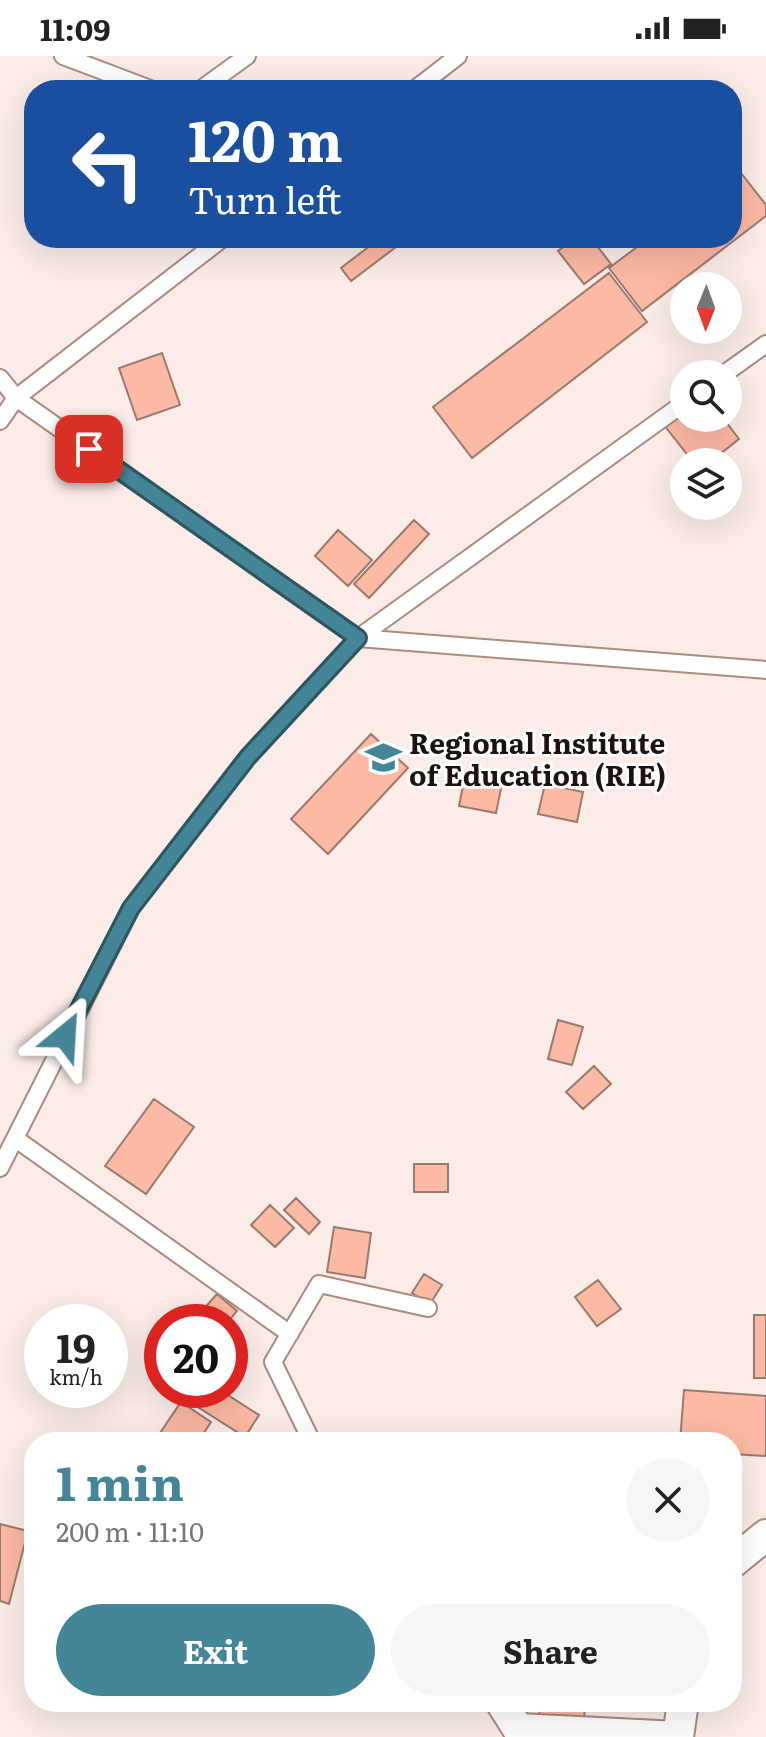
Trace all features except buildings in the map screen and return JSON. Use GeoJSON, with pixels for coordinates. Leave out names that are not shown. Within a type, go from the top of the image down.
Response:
{"type":"FeatureCollection","features":[{"type":"Feature","properties":{"kind":"street"},"geometry":{"type":"LineString","coordinates":[[742,1555],[766,1535]]}},
{"type":"Feature","properties":{"kind":"street"},"geometry":{"type":"LineString","coordinates":[[506,1712],[515,1733],[678,1737],[682,1712]]}},
{"type":"Feature","properties":{"kind":"lane"},"geometry":{"type":"LineString","coordinates":[[63,56],[127,80]]}},
{"type":"Feature","properties":{"kind":"lane"},"geometry":{"type":"LineString","coordinates":[[214,80],[247,56]]}},
{"type":"Feature","properties":{"kind":"lane"},"geometry":{"type":"LineString","coordinates":[[427,80],[458,56]]}},
{"type":"Feature","properties":{"kind":"lane"},"geometry":{"type":"LineString","coordinates":[[0,421],[16,398],[210,248]]}},
{"type":"Feature","properties":{"kind":"lane"},"geometry":{"type":"LineString","coordinates":[[742,361],[766,344]]}},
{"type":"Feature","properties":{"kind":"lane"},"geometry":{"type":"LineString","coordinates":[[0,378],[16,398],[358,638],[766,670]]}},
{"type":"Feature","properties":{"kind":"lane"},"geometry":{"type":"LineString","coordinates":[[0,1168],[131,908],[248,757],[358,638],[670,413]]}},
{"type":"Feature","properties":{"kind":"lane"},"geometry":{"type":"LineString","coordinates":[[16,1139],[290,1334]]}},
{"type":"Feature","properties":{"kind":"lane"},"geometry":{"type":"LineString","coordinates":[[307,1432],[273,1362],[319,1284],[428,1308]]}},
{"type":"Feature","properties":{"kind":"place","name":"Regional Institute of Education (RIE)"},"geometry":{"type":"Point","coordinates":[383,758]}},
{"type":"Feature","properties":{"kind":"route"},"geometry":{"type":"LineString","coordinates":[[65,1036],[131,908],[248,757],[358,638],[89,449]]}}]}
